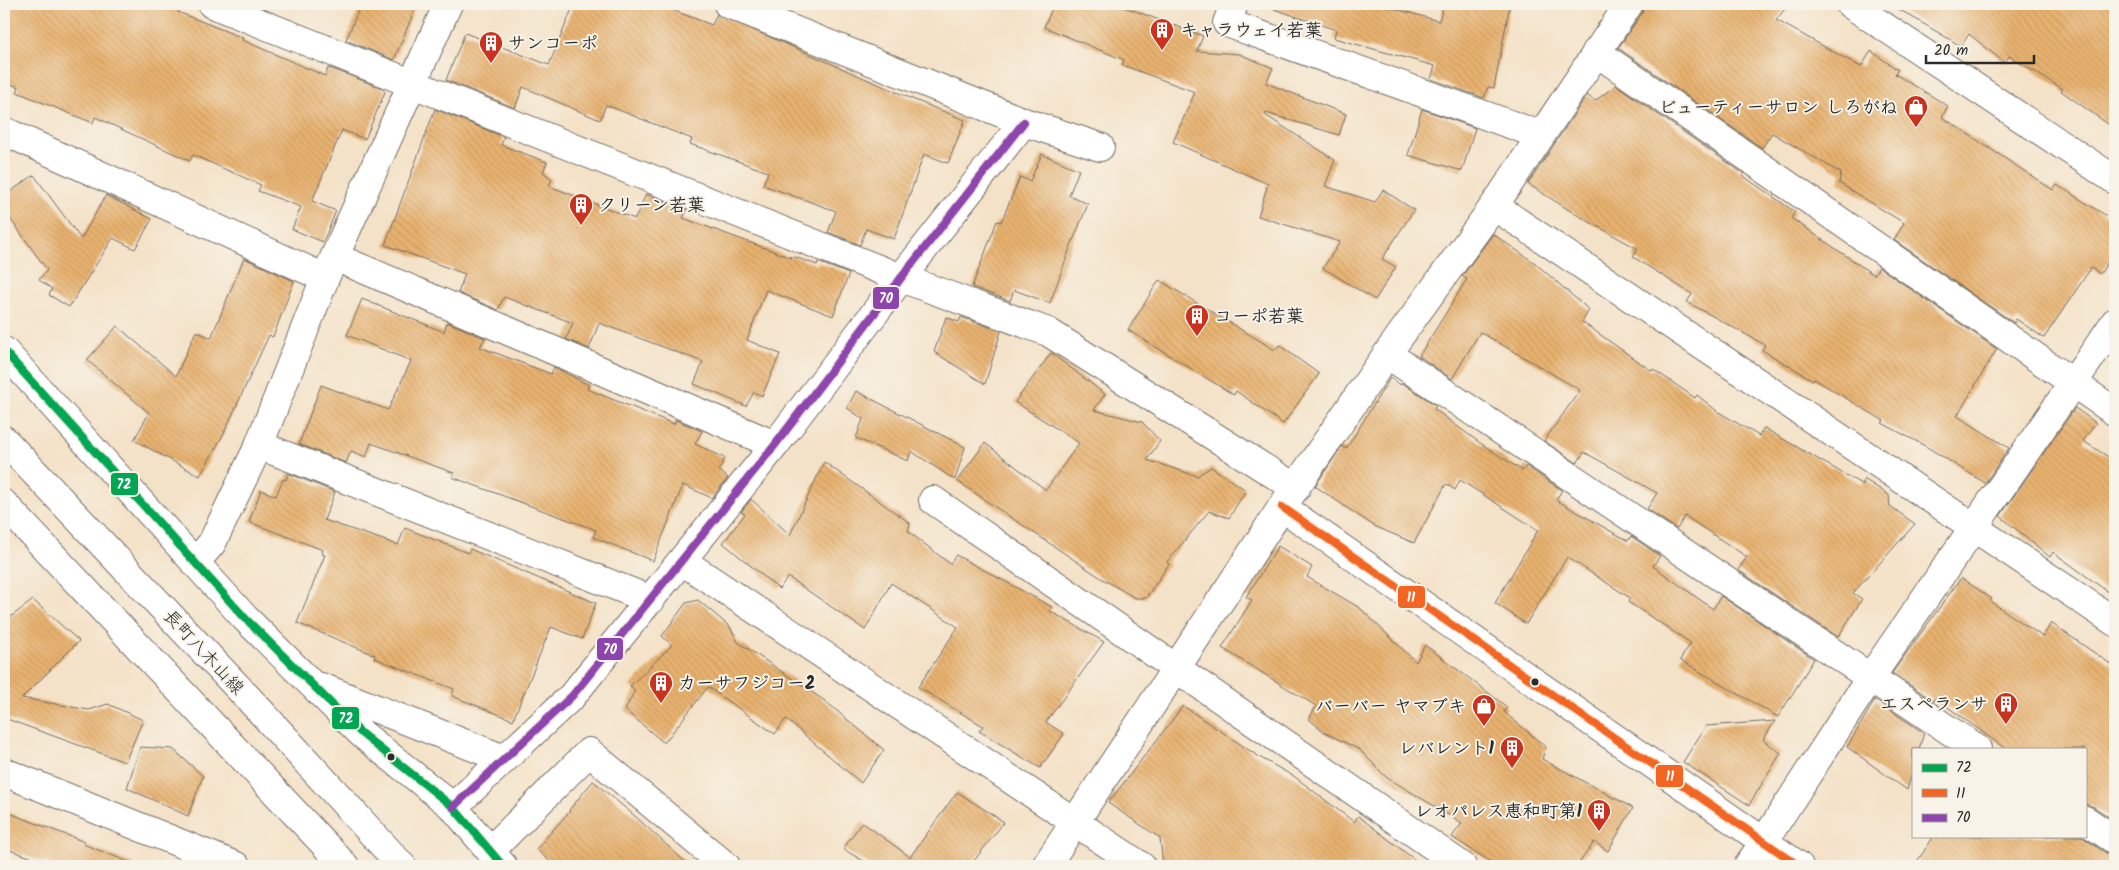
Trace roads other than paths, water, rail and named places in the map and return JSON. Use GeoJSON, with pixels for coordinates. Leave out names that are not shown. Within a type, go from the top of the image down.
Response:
{"type":"FeatureCollection","features":[{"type":"Feature","properties":{"kind":"street"},"geometry":{"type":"LineString","coordinates":[[212,4],[901,278],[1048,332],[1289,497],[1799,866]]}},
{"type":"Feature","properties":{"kind":"street"},"geometry":{"type":"LineString","coordinates":[[195,563],[212,543],[259,445],[330,268],[448,4]]}},
{"type":"Feature","properties":{"kind":"street"},"geometry":{"type":"LineString","coordinates":[[728,4],[1024,122],[1100,147]]}},
{"type":"Feature","properties":{"kind":"street"},"geometry":{"type":"LineString","coordinates":[[1234,4],[1227,23],[1540,135]]}},
{"type":"Feature","properties":{"kind":"street"},"geometry":{"type":"LineString","coordinates":[[1046,866],[1077,822],[1175,668],[1289,497],[1386,354],[1494,206],[1629,4]]}},
{"type":"Feature","properties":{"kind":"street"},"geometry":{"type":"LineString","coordinates":[[1850,4],[2115,180]]}},
{"type":"Feature","properties":{"kind":"street"},"geometry":{"type":"LineString","coordinates":[[1596,52],[2115,412]]}},
{"type":"Feature","properties":{"kind":"street"},"geometry":{"type":"LineString","coordinates":[[453,807],[572,696],[775,445],[901,278],[1024,122]]}},
{"type":"Feature","properties":{"kind":"street"},"geometry":{"type":"LineString","coordinates":[[4,131],[330,268],[775,445]]}},
{"type":"Feature","properties":{"kind":"street"},"geometry":{"type":"LineString","coordinates":[[1494,206],[2115,622]]}},
{"type":"Feature","properties":{"kind":"street"},"geometry":{"type":"LineString","coordinates":[[1748,866],[1870,678],[2115,322]]}},
{"type":"Feature","properties":{"kind":"street"},"geometry":{"type":"LineString","coordinates":[[4,351],[245,618],[362,734],[453,807],[490,861],[589,752],[726,866]]}},
{"type":"Feature","properties":{"kind":"street"},"geometry":{"type":"LineString","coordinates":[[1386,354],[1975,748]]}},
{"type":"Feature","properties":{"kind":"street","name":"長町八木山線"},"geometry":{"type":"LineString","coordinates":[[4,440],[263,714],[402,866]]}},
{"type":"Feature","properties":{"kind":"street"},"geometry":{"type":"LineString","coordinates":[[259,445],[651,600]]}},
{"type":"Feature","properties":{"kind":"street"},"geometry":{"type":"LineString","coordinates":[[933,500],[1462,866]]}},
{"type":"Feature","properties":{"kind":"street"},"geometry":{"type":"LineString","coordinates":[[4,504],[345,866]]}},
{"type":"Feature","properties":{"kind":"street"},"geometry":{"type":"LineString","coordinates":[[682,561],[1141,866]]}},
{"type":"Feature","properties":{"kind":"street"},"geometry":{"type":"LineString","coordinates":[[310,683],[504,759]]}},
{"type":"Feature","properties":{"kind":"street"},"geometry":{"type":"LineString","coordinates":[[6,781],[236,866]]}},
{"type":"Feature","properties":{"kind":"street"},"geometry":{"type":"LineString","coordinates":[[2086,821],[2115,840]]}},
{"type":"Feature","properties":{"kind":"place","name":"キャラウェイ若葉"},"geometry":{"type":"Point","coordinates":[1162,51]}},
{"type":"Feature","properties":{"kind":"place","name":"サンコーポ"},"geometry":{"type":"Point","coordinates":[491,64]}},
{"type":"Feature","properties":{"kind":"place","name":"ビューティーサロン しろがね"},"geometry":{"type":"Point","coordinates":[1916,128]}},
{"type":"Feature","properties":{"kind":"place","name":"クリーン若葉"},"geometry":{"type":"Point","coordinates":[581,226]}},
{"type":"Feature","properties":{"kind":"place","name":"コーポ若葉"},"geometry":{"type":"Point","coordinates":[1197,337]}},
{"type":"Feature","properties":{"kind":"place","name":"カーサフジコー2"},"geometry":{"type":"Point","coordinates":[661,704]}},
{"type":"Feature","properties":{"kind":"place","name":"エスペランサ"},"geometry":{"type":"Point","coordinates":[2006,725]}},
{"type":"Feature","properties":{"kind":"place","name":"バーバー ヤマブキ"},"geometry":{"type":"Point","coordinates":[1484,727]}},
{"type":"Feature","properties":{"kind":"place","name":"レバレント1"},"geometry":{"type":"Point","coordinates":[1512,769]}},
{"type":"Feature","properties":{"kind":"place","name":"レオパレス恵和町第1"},"geometry":{"type":"Point","coordinates":[1599,832]}}]}
